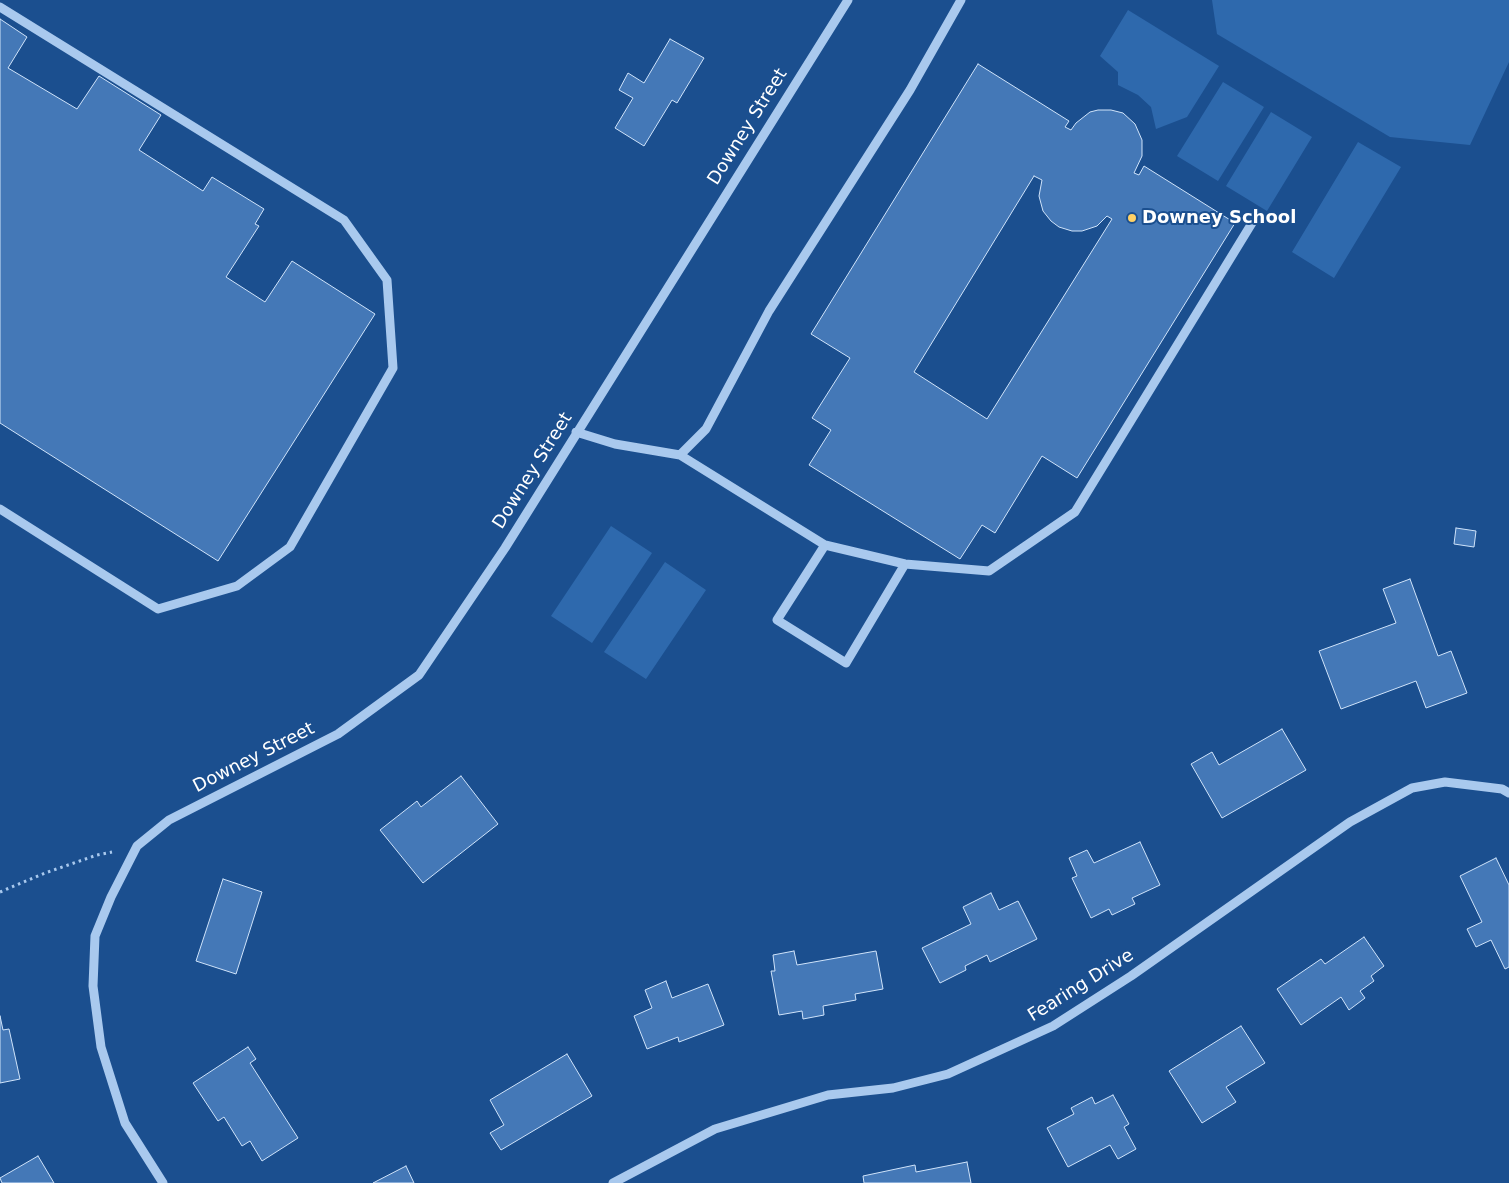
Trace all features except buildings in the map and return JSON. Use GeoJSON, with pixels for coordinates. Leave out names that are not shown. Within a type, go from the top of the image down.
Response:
{"type":"FeatureCollection","features":[{"type":"Feature","properties":{"kind":"street","name":"Downey Street"},"geometry":{"type":"LineString","coordinates":[[137,846],[169,820],[338,734],[419,674],[505,548],[848,0]]}},
{"type":"Feature","properties":{"kind":"street"},"geometry":{"type":"LineString","coordinates":[[680,455],[706,429],[769,311],[910,90],[961,0]]}},
{"type":"Feature","properties":{"kind":"street"},"geometry":{"type":"LineString","coordinates":[[0,7],[344,220],[387,280],[393,368],[290,547],[237,586],[158,609],[0,509]]}},
{"type":"Feature","properties":{"kind":"street"},"geometry":{"type":"LineString","coordinates":[[576,432],[615,444],[680,455],[825,546],[905,564],[989,571],[1075,512],[1252,223]]}},
{"type":"Feature","properties":{"kind":"street"},"geometry":{"type":"LineString","coordinates":[[825,546],[777,620],[846,663],[905,564]]}},
{"type":"Feature","properties":{"kind":"street","name":"Fearing Drive"},"geometry":{"type":"LineString","coordinates":[[614,1183],[716,1129],[828,1095],[893,1088],[948,1074],[1053,1026],[1131,976],[1350,822],[1412,788],[1445,782],[1502,789],[1509,793]]}},
{"type":"Feature","properties":{"kind":"street"},"geometry":{"type":"LineString","coordinates":[[137,846],[110,897],[95,936],[93,986],[102,1047],[125,1123],[163,1183]]}},
{"type":"Feature","properties":{"kind":"path"},"geometry":{"type":"LineString","coordinates":[[0,892],[45,873],[97,855],[137,846]]}},
{"type":"Feature","properties":{"kind":"shaded area"},"geometry":{"type":"Polygon","coordinates":[[[1212,0],[1509,0],[1509,62],[1470,145],[1390,137],[1217,34],[1212,0]]]}},
{"type":"Feature","properties":{"kind":"shaded area"},"geometry":{"type":"Polygon","coordinates":[[[1128,10],[1219,66],[1187,117],[1156,129],[1151,107],[1138,95],[1118,85],[1118,72],[1100,56],[1128,10]]]}},
{"type":"Feature","properties":{"kind":"shaded area"},"geometry":{"type":"Polygon","coordinates":[[[1223,82],[1264,107],[1218,181],[1177,156],[1223,82]]]}},
{"type":"Feature","properties":{"kind":"shaded area"},"geometry":{"type":"Polygon","coordinates":[[[1271,112],[1312,137],[1267,211],[1226,186],[1271,112]]]}},
{"type":"Feature","properties":{"kind":"shaded area"},"geometry":{"type":"Polygon","coordinates":[[[1358,142],[1401,167],[1334,278],[1292,252],[1358,142]]]}},
{"type":"Feature","properties":{"kind":"shaded area"},"geometry":{"type":"Polygon","coordinates":[[[611,526],[652,553],[592,643],[551,616],[611,526]]]}},
{"type":"Feature","properties":{"kind":"shaded area"},"geometry":{"type":"Polygon","coordinates":[[[665,562],[706,590],[646,679],[604,652],[665,562]]]}},
{"type":"Feature","properties":{"kind":"place","name":"Downey School"},"geometry":{"type":"Point","coordinates":[1132,218]}}]}
